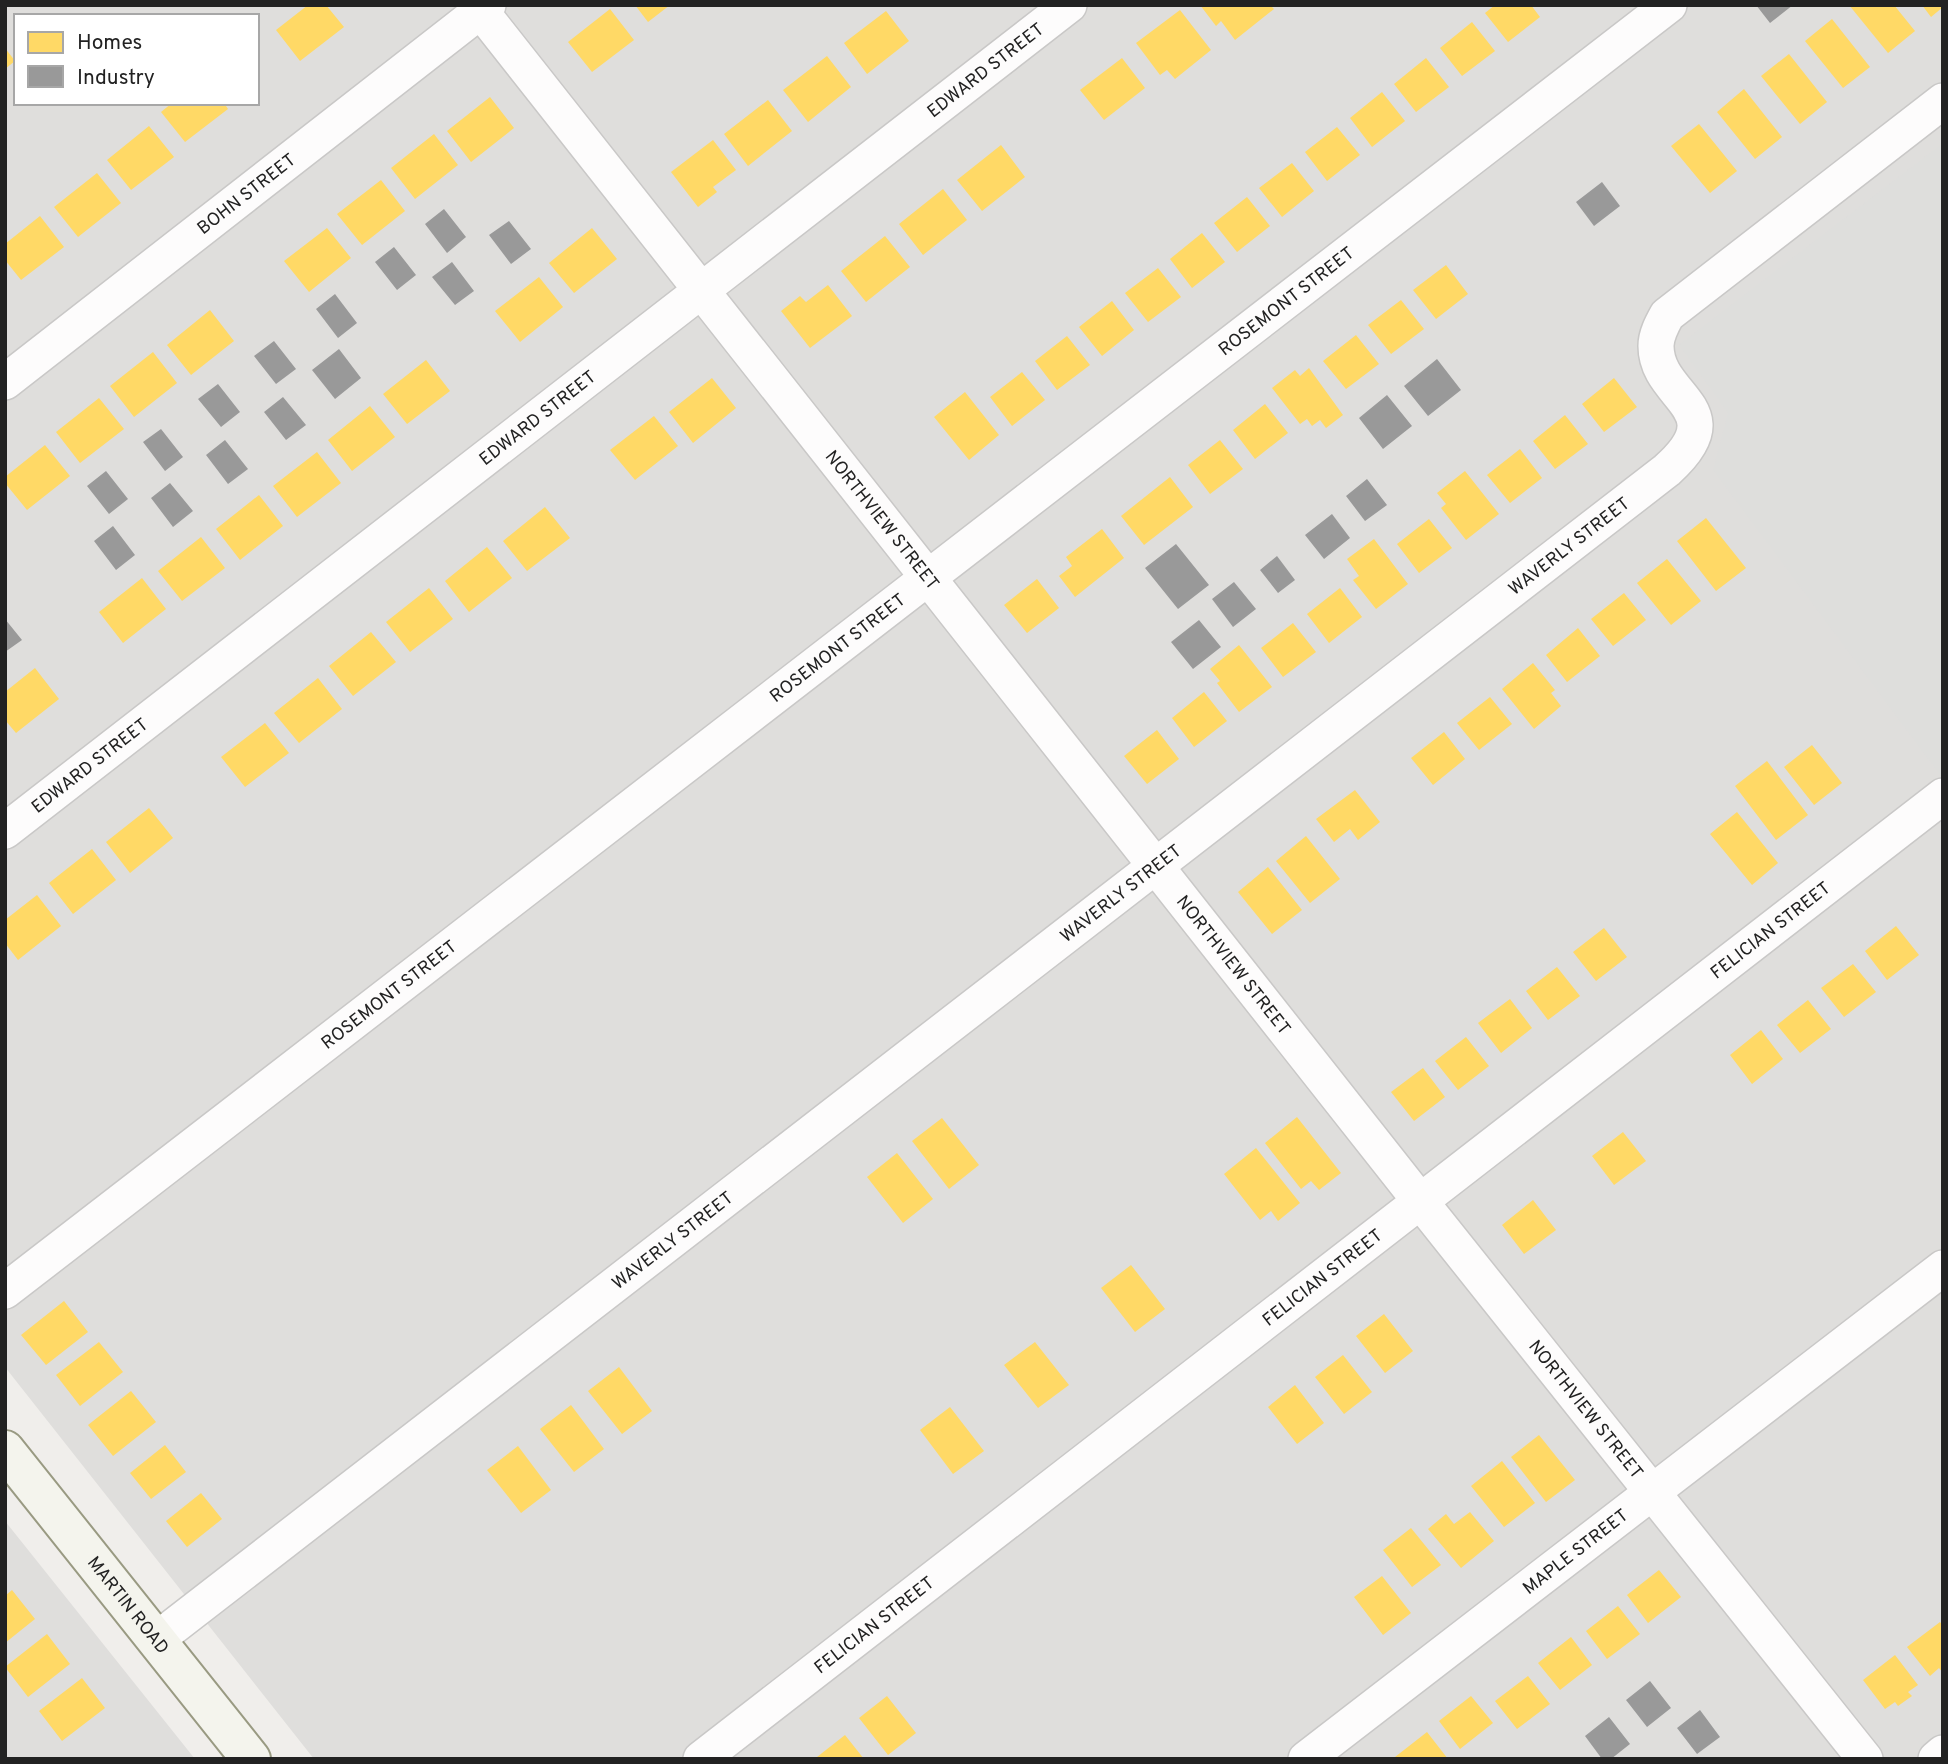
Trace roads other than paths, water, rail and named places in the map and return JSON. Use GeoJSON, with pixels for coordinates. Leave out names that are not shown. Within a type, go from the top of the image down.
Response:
{"type":"FeatureCollection","features":[{"type":"Feature","properties":{"kind":"street","name":"EDWARD STREET"},"geometry":{"type":"LineString","coordinates":[[5,831],[1069,5]]}},
{"type":"Feature","properties":{"kind":"street","name":"ROSEMONT STREET"},"geometry":{"type":"LineString","coordinates":[[5,1291],[1669,5]]}},
{"type":"Feature","properties":{"kind":"street","name":"NORTHVIEW STREET"},"geometry":{"type":"LineString","coordinates":[[481,7],[1155,867],[1865,1759]]}},
{"type":"Feature","properties":{"kind":"street","name":"BOHN STREET"},"geometry":{"type":"LineString","coordinates":[[5,382],[481,7]]}},
{"type":"Feature","properties":{"kind":"street","name":"WAVERLY STREET"},"geometry":{"type":"LineString","coordinates":[[156,1640],[1681,457],[1691,444],[1695,426],[1686,400],[1660,364],[1656,346],[1667,315],[1943,101]]}},
{"type":"Feature","properties":{"kind":"street","name":"FELICIAN STREET"},"geometry":{"type":"LineString","coordinates":[[701,1759],[1943,796]]}},
{"type":"Feature","properties":{"kind":"street","name":"MAPLE STREET"},"geometry":{"type":"LineString","coordinates":[[1306,1759],[1943,1268]]}},
{"type":"Feature","properties":{"kind":"street","name":"MARTIN ROAD"},"geometry":{"type":"LineString","coordinates":[[5,1450],[251,1759]]}},
{"type":"Feature","properties":{"kind":"street"},"geometry":{"type":"LineString","coordinates":[[1936,1759],[1943,1754]]}}]}
